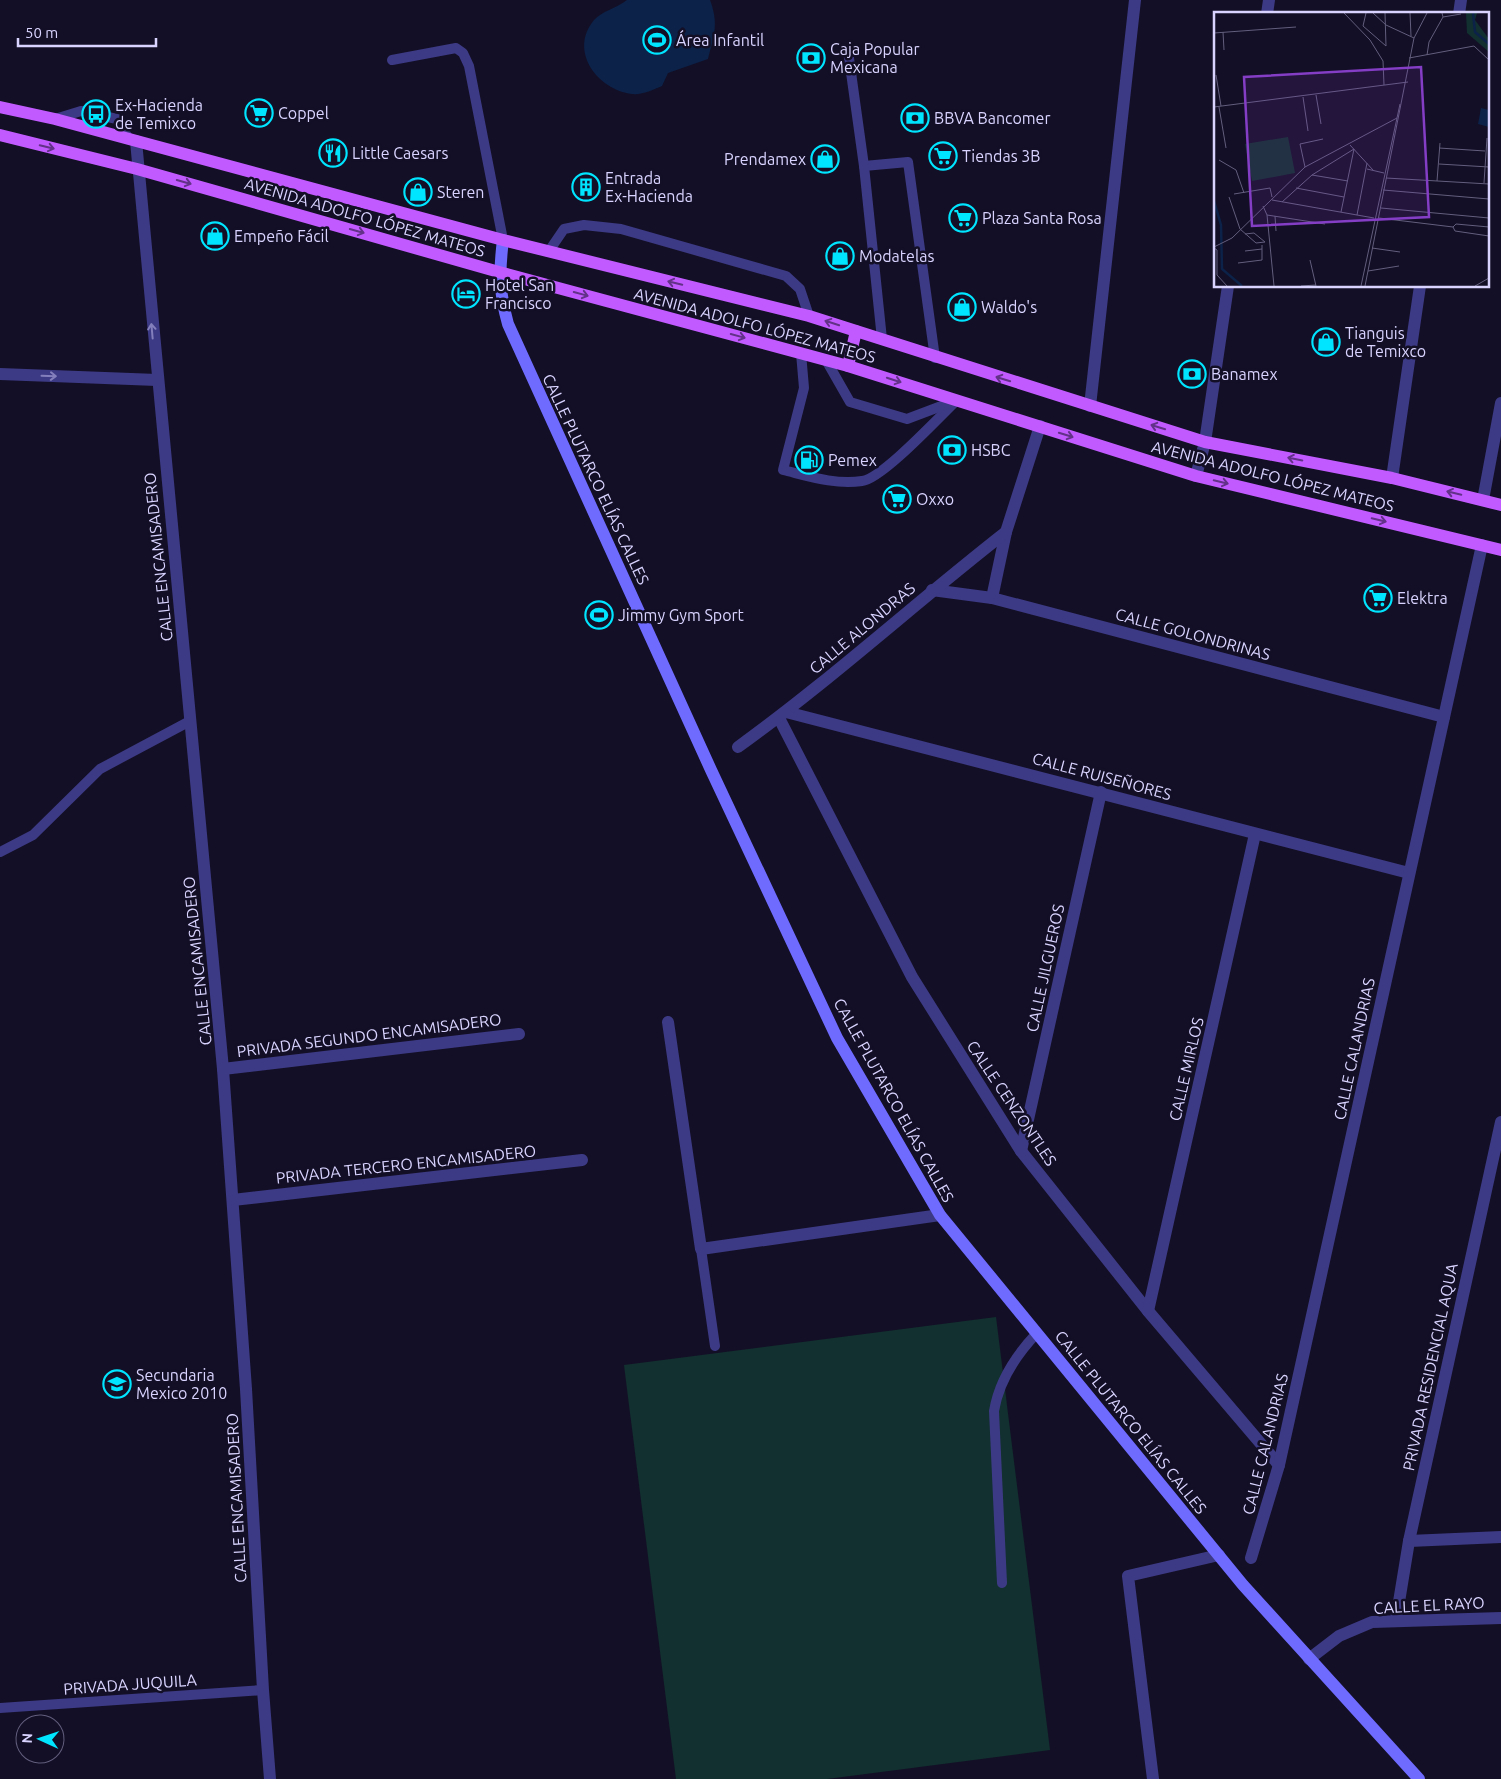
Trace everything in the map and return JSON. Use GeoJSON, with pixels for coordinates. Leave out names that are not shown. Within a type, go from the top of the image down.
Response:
{"type":"FeatureCollection","features":[{"type":"Feature","properties":{"kind":"main road","name":"AVENIDA ADOLFO LÓPEZ MATEOS"},"geometry":{"type":"LineString","coordinates":[[0,106],[55,119],[504,240],[809,316],[935,358],[1205,442],[1392,478],[1501,505]]}},
{"type":"Feature","properties":{"kind":"main road","name":"AVENIDA ADOLFO LÓPEZ MATEOS"},"geometry":{"type":"LineString","coordinates":[[0,135],[137,169],[499,272],[848,366],[1196,476],[1501,550]]}},
{"type":"Feature","properties":{"kind":"main road"},"geometry":{"type":"LineString","coordinates":[[848,366],[856,331]]}},
{"type":"Feature","properties":{"kind":"street"},"geometry":{"type":"LineString","coordinates":[[1090,406],[1135,0]]}},
{"type":"Feature","properties":{"kind":"street","name":"CALLE ENCAMISADERO"},"geometry":{"type":"LineString","coordinates":[[133,140],[223,1069],[246,1389],[263,1690],[270,1779]]}},
{"type":"Feature","properties":{"kind":"street","name":"CALLE PLUTARCO ELÍAS CALLES"},"geometry":{"type":"LineString","coordinates":[[504,240],[499,272],[500,296],[508,324],[711,770],[837,1038],[940,1215],[1243,1585],[1419,1779]]}},
{"type":"Feature","properties":{"kind":"street"},"geometry":{"type":"LineString","coordinates":[[1196,476],[1205,442],[1228,288]]}},
{"type":"Feature","properties":{"kind":"street"},"geometry":{"type":"LineString","coordinates":[[1392,478],[1420,288]]}},
{"type":"Feature","properties":{"kind":"street"},"geometry":{"type":"LineString","coordinates":[[0,374],[157,380]]}},
{"type":"Feature","properties":{"kind":"street"},"geometry":{"type":"LineString","coordinates":[[1483,500],[1501,402]]}},
{"type":"Feature","properties":{"kind":"street"},"geometry":{"type":"LineString","coordinates":[[992,598],[1006,532],[1040,426]]}},
{"type":"Feature","properties":{"kind":"street","name":"CALLE ALONDRAS"},"geometry":{"type":"LineString","coordinates":[[738,748],[783,715],[932,590],[1006,532]]}},
{"type":"Feature","properties":{"kind":"street","name":"CALLE CALANDRIAS"},"geometry":{"type":"LineString","coordinates":[[1251,1558],[1279,1465],[1482,545]]}},
{"type":"Feature","properties":{"kind":"street","name":"CALLE GOLONDRINAS"},"geometry":{"type":"LineString","coordinates":[[932,590],[992,598],[1444,717]]}},
{"type":"Feature","properties":{"kind":"street","name":"CALLE RUISEÑORES"},"geometry":{"type":"LineString","coordinates":[[783,715],[1100,792],[1409,873]]}},
{"type":"Feature","properties":{"kind":"street","name":"CALLE CENZONTLES"},"geometry":{"type":"LineString","coordinates":[[783,715],[912,977],[1022,1152],[1148,1311],[1279,1465]]}},
{"type":"Feature","properties":{"kind":"street","name":"CALLE JILGUEROS"},"geometry":{"type":"LineString","coordinates":[[1022,1152],[1100,792]]}},
{"type":"Feature","properties":{"kind":"street","name":"CALLE MIRLOS"},"geometry":{"type":"LineString","coordinates":[[1148,1311],[1255,834]]}},
{"type":"Feature","properties":{"kind":"street"},"geometry":{"type":"LineString","coordinates":[[668,1022],[701,1249],[940,1215]]}},
{"type":"Feature","properties":{"kind":"street","name":"PRIVADA SEGUNDO ENCAMISADERO"},"geometry":{"type":"LineString","coordinates":[[223,1069],[519,1034]]}},
{"type":"Feature","properties":{"kind":"street","name":"PRIVADA RESIDENCIAL AQUA"},"geometry":{"type":"LineString","coordinates":[[1396,1620],[1408,1541],[1501,1122]]}},
{"type":"Feature","properties":{"kind":"street","name":"PRIVADA TERCERO ENCAMISADERO"},"geometry":{"type":"LineString","coordinates":[[233,1200],[582,1160]]}},
{"type":"Feature","properties":{"kind":"street"},"geometry":{"type":"LineString","coordinates":[[1408,1541],[1501,1537]]}},
{"type":"Feature","properties":{"kind":"street"},"geometry":{"type":"LineString","coordinates":[[1153,1779],[1128,1576],[1219,1555]]}},
{"type":"Feature","properties":{"kind":"street","name":"CALLE EL RAYO"},"geometry":{"type":"LineString","coordinates":[[1309,1659],[1339,1636],[1372,1622],[1501,1618]]}},
{"type":"Feature","properties":{"kind":"lane"},"geometry":{"type":"LineString","coordinates":[[392,60],[456,48],[463,53],[468,66],[504,240]]}},
{"type":"Feature","properties":{"kind":"lane"},"geometry":{"type":"LineString","coordinates":[[848,51],[864,166],[882,340]]}},
{"type":"Feature","properties":{"kind":"lane"},"geometry":{"type":"LineString","coordinates":[[864,166],[908,162],[935,358]]}},
{"type":"Feature","properties":{"kind":"lane"},"geometry":{"type":"LineString","coordinates":[[549,251],[564,229],[584,226],[621,229],[786,276],[800,289],[809,316]]}},
{"type":"Feature","properties":{"kind":"lane"},"geometry":{"type":"LineString","coordinates":[[801,353],[804,388],[783,470],[833,481],[864,481],[885,469],[957,400]]}},
{"type":"Feature","properties":{"kind":"lane"},"geometry":{"type":"LineString","coordinates":[[826,360],[850,402],[907,419],[957,400]]}},
{"type":"Feature","properties":{"kind":"lane"},"geometry":{"type":"LineString","coordinates":[[0,852],[33,835],[100,769],[190,720]]}},
{"type":"Feature","properties":{"kind":"lane"},"geometry":{"type":"LineString","coordinates":[[701,1249],[715,1346]]}},
{"type":"Feature","properties":{"kind":"lane"},"geometry":{"type":"LineString","coordinates":[[1002,1583],[994,1410],[996,1395],[1020,1351],[1037,1333]]}},
{"type":"Feature","properties":{"kind":"lane","name":"PRIVADA JUQUILA"},"geometry":{"type":"LineString","coordinates":[[0,1708],[263,1690]]}},
{"type":"Feature","properties":{"kind":"green space"},"geometry":{"type":"Polygon","coordinates":[[[996,1317],[1050,1750],[827,1779],[676,1779],[624,1365],[996,1317]]]}},
{"type":"Feature","properties":{"kind":"water"},"geometry":{"type":"Polygon","coordinates":[[[627,0],[710,0],[715,23],[714,37],[708,59],[668,73],[662,86],[644,93],[632,94],[608,85],[590,67],[584,44],[587,32],[594,20],[627,0]]]}},
{"type":"Feature","properties":{"kind":"place","name":"Área Infantil"},"geometry":{"type":"Point","coordinates":[657,40]}},
{"type":"Feature","properties":{"kind":"place","name":"Caja Popular Mexicana"},"geometry":{"type":"Point","coordinates":[811,58]}},
{"type":"Feature","properties":{"kind":"place","name":"Coppel"},"geometry":{"type":"Point","coordinates":[259,113]}},
{"type":"Feature","properties":{"kind":"place","name":"Ex-Hacienda de Temixco"},"geometry":{"type":"Point","coordinates":[96,114]}},
{"type":"Feature","properties":{"kind":"place","name":"BBVA Bancomer"},"geometry":{"type":"Point","coordinates":[915,118]}},
{"type":"Feature","properties":{"kind":"place","name":"Little Caesars"},"geometry":{"type":"Point","coordinates":[333,153]}},
{"type":"Feature","properties":{"kind":"place","name":"Tiendas 3B"},"geometry":{"type":"Point","coordinates":[943,156]}},
{"type":"Feature","properties":{"kind":"place","name":"Prendamex"},"geometry":{"type":"Point","coordinates":[825,159]}},
{"type":"Feature","properties":{"kind":"place","name":"Entrada Ex-Hacienda"},"geometry":{"type":"Point","coordinates":[586,187]}},
{"type":"Feature","properties":{"kind":"place","name":"Steren"},"geometry":{"type":"Point","coordinates":[418,192]}},
{"type":"Feature","properties":{"kind":"place","name":"Plaza Santa Rosa"},"geometry":{"type":"Point","coordinates":[963,218]}},
{"type":"Feature","properties":{"kind":"place","name":"Empeño Fácil"},"geometry":{"type":"Point","coordinates":[215,236]}},
{"type":"Feature","properties":{"kind":"place","name":"Modatelas"},"geometry":{"type":"Point","coordinates":[840,256]}},
{"type":"Feature","properties":{"kind":"place","name":"Hotel San Francisco"},"geometry":{"type":"Point","coordinates":[466,294]}},
{"type":"Feature","properties":{"kind":"place","name":"Waldo's"},"geometry":{"type":"Point","coordinates":[962,307]}},
{"type":"Feature","properties":{"kind":"place","name":"Tianguis de Temixco"},"geometry":{"type":"Point","coordinates":[1326,342]}},
{"type":"Feature","properties":{"kind":"place","name":"Banamex"},"geometry":{"type":"Point","coordinates":[1192,374]}},
{"type":"Feature","properties":{"kind":"place","name":"HSBC"},"geometry":{"type":"Point","coordinates":[952,450]}},
{"type":"Feature","properties":{"kind":"place","name":"Pemex"},"geometry":{"type":"Point","coordinates":[809,460]}},
{"type":"Feature","properties":{"kind":"place","name":"Oxxo"},"geometry":{"type":"Point","coordinates":[897,499]}},
{"type":"Feature","properties":{"kind":"place","name":"Elektra"},"geometry":{"type":"Point","coordinates":[1378,598]}},
{"type":"Feature","properties":{"kind":"place","name":"Jimmy Gym Sport"},"geometry":{"type":"Point","coordinates":[599,615]}},
{"type":"Feature","properties":{"kind":"place","name":"Secundaria Mexico 2010"},"geometry":{"type":"Point","coordinates":[117,1384]}}]}
